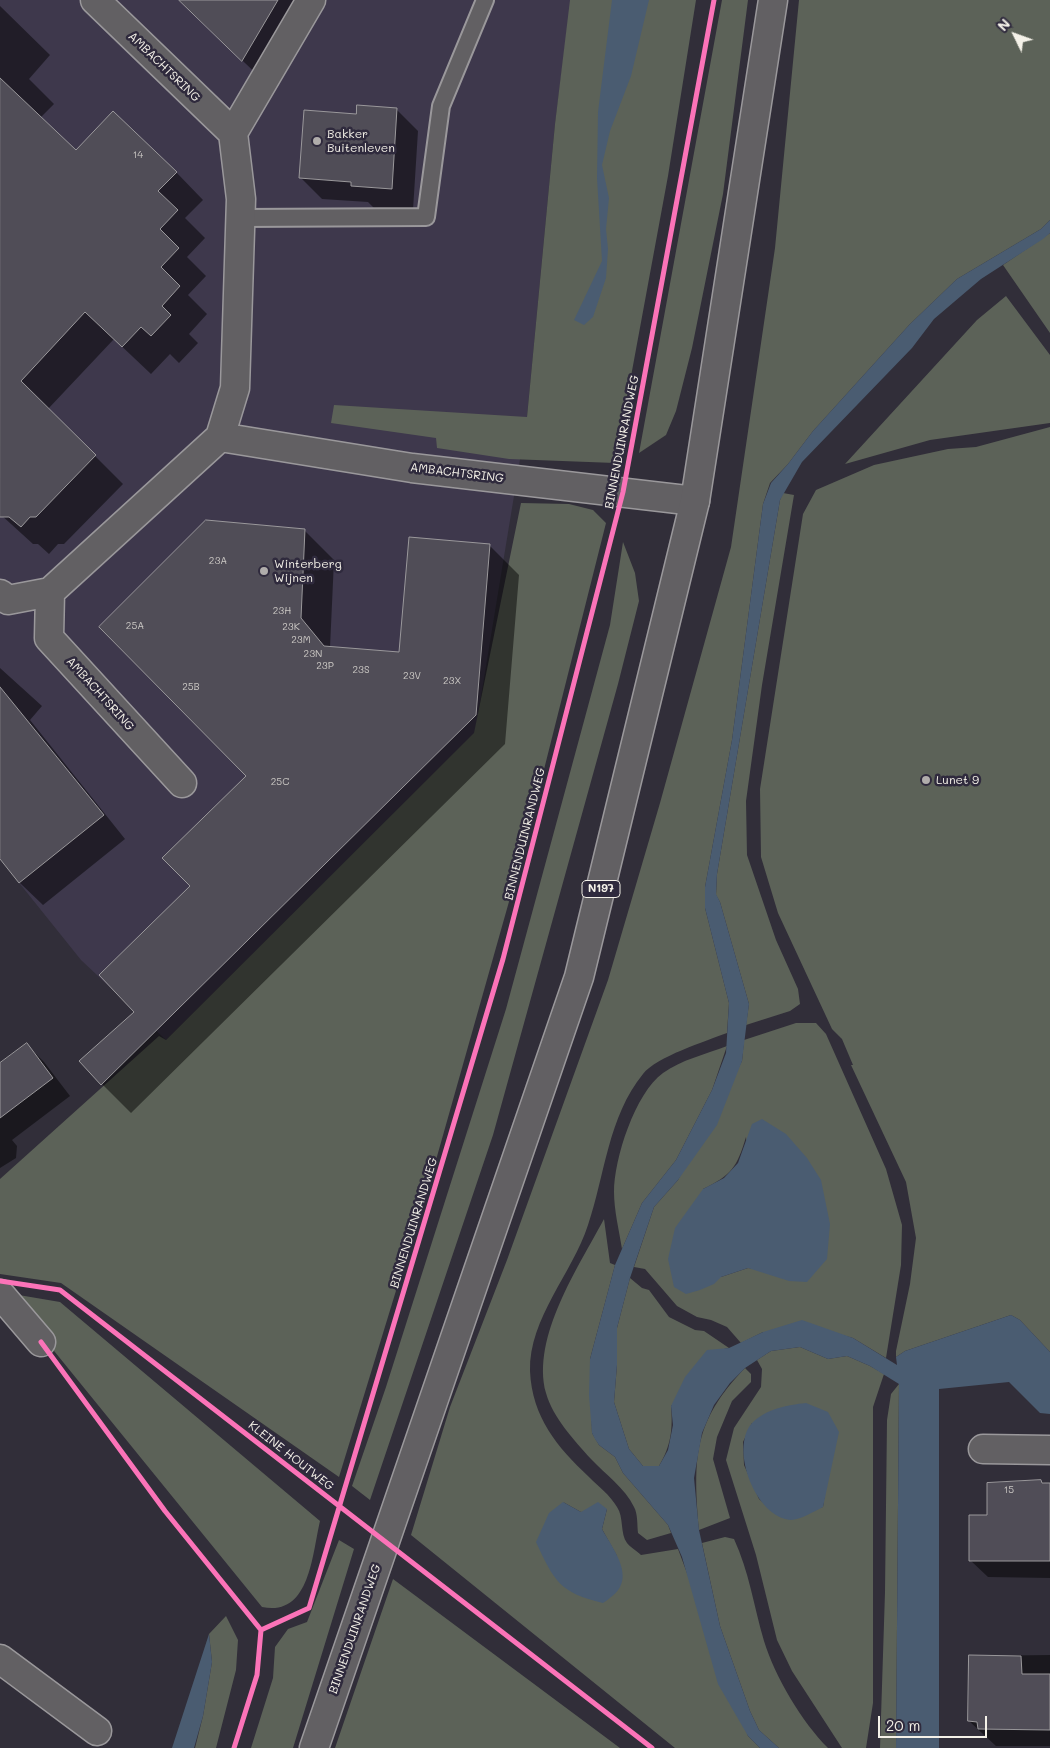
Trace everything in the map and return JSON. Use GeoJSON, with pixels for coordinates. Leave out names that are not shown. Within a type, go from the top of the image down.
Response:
{"type":"FeatureCollection","features":[{"type":"Feature","properties":{"kind":"street","name":"AMBACHTSRING"},"geometry":{"type":"LineString","coordinates":[[95,0],[232,133]]}},
{"type":"Feature","properties":{"kind":"street"},"geometry":{"type":"LineString","coordinates":[[0,594],[8,600],[50,592],[220,437],[236,388],[242,200],[232,133],[311,0]]}},
{"type":"Feature","properties":{"kind":"street","name":"BINNENDUINRANDWEG"},"geometry":{"type":"LineString","coordinates":[[314,1748],[579,977],[696,501],[773,0]]}},
{"type":"Feature","properties":{"kind":"street","name":"AMBACHTSRING"},"geometry":{"type":"LineString","coordinates":[[220,437],[412,468],[696,501]]}},
{"type":"Feature","properties":{"kind":"street","name":"AMBACHTSRING"},"geometry":{"type":"LineString","coordinates":[[50,592],[49,638],[182,783]]}},
{"type":"Feature","properties":{"kind":"street"},"geometry":{"type":"LineString","coordinates":[[0,1294],[41,1342]]}},
{"type":"Feature","properties":{"kind":"street"},"geometry":{"type":"LineString","coordinates":[[983,1449],[1050,1450]]}},
{"type":"Feature","properties":{"kind":"street"},"geometry":{"type":"LineString","coordinates":[[0,1659],[97,1731]]}},
{"type":"Feature","properties":{"kind":"lane"},"geometry":{"type":"LineString","coordinates":[[241,218],[426,217],[441,106],[485,0]]}},
{"type":"Feature","properties":{"kind":"shaded area"},"geometry":{"type":"Polygon","coordinates":[[[0,0],[571,0],[555,124],[527,417],[475,733],[166,1040],[81,960],[0,859],[0,0]]]}},
{"type":"Feature","properties":{"kind":"shaded area"},"geometry":{"type":"Polygon","coordinates":[[[570,0],[696,0],[668,176],[615,463],[509,459],[437,448],[436,438],[331,423],[334,405],[527,417],[555,124],[570,0]]]}},
{"type":"Feature","properties":{"kind":"shaded area"},"geometry":{"type":"Polygon","coordinates":[[[722,0],[748,0],[723,194],[692,348],[676,411],[666,435],[639,453],[722,0]]]}},
{"type":"Feature","properties":{"kind":"shaded area"},"geometry":{"type":"Polygon","coordinates":[[[799,0],[1050,0],[1050,220],[1041,229],[957,279],[910,324],[813,431],[788,464],[770,483],[763,504],[732,740],[705,887],[705,908],[729,1003],[727,1033],[682,1050],[649,1068],[631,1091],[615,1127],[594,1206],[581,1243],[536,1333],[530,1371],[532,1388],[541,1417],[548,1430],[577,1466],[614,1503],[621,1516],[623,1535],[630,1546],[641,1555],[678,1549],[748,1736],[760,1748],[675,1748],[411,1535],[450,1407],[507,1260],[608,980],[660,803],[731,547],[775,248],[799,0]],[[563,1502],[617,1556],[602,1529],[607,1509],[581,1512],[563,1502]]]}},
{"type":"Feature","properties":{"kind":"shaded area"},"geometry":{"type":"Polygon","coordinates":[[[1050,233],[1050,333],[1003,265],[1050,233]]]}},
{"type":"Feature","properties":{"kind":"shaded area"},"geometry":{"type":"Polygon","coordinates":[[[1006,296],[1050,355],[1050,423],[930,440],[845,464],[977,320],[1006,296]]]}},
{"type":"Feature","properties":{"kind":"shaded area"},"geometry":{"type":"Polygon","coordinates":[[[1050,427],[1050,1352],[1020,1320],[1011,1315],[905,1351],[896,1357],[910,1284],[916,1238],[906,1182],[851,1065],[853,1065],[842,1039],[832,1029],[778,913],[761,857],[760,789],[803,514],[816,490],[874,465],[948,449],[976,447],[1050,427]]]}},
{"type":"Feature","properties":{"kind":"shaded area"},"geometry":{"type":"Polygon","coordinates":[[[783,493],[794,495],[762,685],[746,801],[747,855],[776,940],[798,989],[800,1004],[790,1011],[746,1025],[749,1004],[720,902],[716,895],[717,874],[780,500],[783,493]]]}},
{"type":"Feature","properties":{"kind":"shaded area"},"geometry":{"type":"Polygon","coordinates":[[[521,503],[569,504],[593,510],[606,523],[525,845],[436,1160],[339,1477],[61,1283],[0,1274],[0,1179],[159,1036],[166,1040],[474,733],[521,503]]]}},
{"type":"Feature","properties":{"kind":"shaded area"},"geometry":{"type":"Polygon","coordinates":[[[623,542],[635,573],[639,601],[618,684],[493,1135],[370,1500],[352,1486],[386,1387],[506,1009],[610,625],[623,542]]]}},
{"type":"Feature","properties":{"kind":"shaded area"},"geometry":{"type":"Polygon","coordinates":[[[796,1023],[816,1023],[826,1034],[886,1169],[902,1225],[901,1265],[886,1358],[853,1338],[831,1332],[763,1332],[741,1343],[727,1327],[711,1320],[697,1317],[677,1306],[645,1269],[634,1267],[654,1207],[678,1180],[742,1061],[744,1040],[796,1023]],[[746,1137],[740,1156],[732,1169],[721,1179],[703,1189],[721,1277],[748,1268],[758,1269],[746,1137]]]}},
{"type":"Feature","properties":{"kind":"shaded area"},"geometry":{"type":"Polygon","coordinates":[[[727,1046],[712,1090],[676,1160],[642,1203],[622,1249],[615,1206],[615,1178],[622,1145],[635,1111],[653,1083],[670,1068],[727,1046]]]}},
{"type":"Feature","properties":{"kind":"shaded area"},"geometry":{"type":"Polygon","coordinates":[[[604,1219],[610,1263],[615,1265],[590,1359],[592,1433],[599,1445],[615,1457],[623,1473],[668,1525],[671,1533],[647,1540],[638,1533],[636,1513],[630,1500],[620,1487],[578,1444],[554,1411],[546,1393],[543,1371],[545,1349],[560,1303],[604,1219]]]}},
{"type":"Feature","properties":{"kind":"shaded area"},"geometry":{"type":"Polygon","coordinates":[[[630,1278],[642,1288],[649,1290],[669,1317],[695,1330],[704,1331],[729,1348],[724,1349],[671,1406],[672,1422],[670,1437],[659,1466],[643,1466],[629,1449],[614,1402],[617,1328],[630,1278]]]}},
{"type":"Feature","properties":{"kind":"shaded area"},"geometry":{"type":"Polygon","coordinates":[[[7,1293],[60,1302],[320,1521],[311,1566],[306,1580],[299,1593],[290,1603],[278,1608],[262,1607],[7,1293]]]}},
{"type":"Feature","properties":{"kind":"shaded area"},"geometry":{"type":"Polygon","coordinates":[[[800,1347],[828,1359],[847,1356],[884,1374],[873,1407],[873,1703],[866,1748],[842,1748],[792,1671],[777,1640],[756,1555],[726,1460],[734,1428],[761,1387],[762,1369],[757,1360],[771,1351],[800,1347]],[[752,1423],[743,1442],[744,1465],[759,1499],[779,1516],[823,1507],[826,1486],[752,1423]]]}},
{"type":"Feature","properties":{"kind":"shaded area"},"geometry":{"type":"Polygon","coordinates":[[[745,1368],[751,1374],[751,1382],[732,1401],[717,1437],[713,1459],[730,1518],[699,1530],[696,1482],[700,1442],[715,1406],[745,1368]]]}},
{"type":"Feature","properties":{"kind":"shaded area"},"geometry":{"type":"Polygon","coordinates":[[[899,1384],[896,1748],[880,1748],[885,1592],[887,1420],[891,1394],[899,1384]]]}},
{"type":"Feature","properties":{"kind":"shaded area"},"geometry":{"type":"Polygon","coordinates":[[[725,1537],[734,1539],[739,1551],[764,1641],[782,1684],[799,1712],[828,1748],[779,1748],[759,1730],[750,1711],[720,1626],[702,1543],[725,1537]]]}},
{"type":"Feature","properties":{"kind":"shaded area"},"geometry":{"type":"Polygon","coordinates":[[[339,1540],[354,1549],[293,1748],[251,1748],[273,1678],[275,1647],[288,1629],[307,1622],[339,1540]]]}},
{"type":"Feature","properties":{"kind":"shaded area"},"geometry":{"type":"Polygon","coordinates":[[[393,1579],[620,1748],[335,1748],[393,1579]]]}},
{"type":"Feature","properties":{"kind":"shaded area"},"geometry":{"type":"Polygon","coordinates":[[[226,1616],[238,1640],[236,1670],[216,1748],[195,1748],[203,1716],[212,1662],[209,1634],[226,1616]]]}},
{"type":"Feature","properties":{"kind":"water"},"geometry":{"type":"Polygon","coordinates":[[[612,0],[649,0],[631,76],[610,131],[602,165],[609,198],[606,229],[608,249],[606,278],[593,317],[584,325],[574,320],[602,261],[597,178],[598,112],[612,0]]]}},
{"type":"Feature","properties":{"kind":"water"},"geometry":{"type":"Polygon","coordinates":[[[1050,220],[1050,233],[1043,239],[981,279],[934,319],[912,348],[802,462],[780,500],[717,874],[716,894],[720,902],[749,1004],[742,1061],[717,1125],[678,1180],[654,1207],[630,1278],[617,1328],[614,1402],[629,1449],[643,1466],[659,1466],[668,1450],[673,1425],[671,1406],[685,1377],[707,1350],[729,1348],[763,1332],[802,1320],[853,1338],[897,1365],[896,1357],[905,1351],[1011,1315],[1020,1320],[1050,1352],[1050,1414],[1040,1413],[1009,1382],[939,1389],[939,1748],[896,1748],[899,1384],[870,1366],[847,1356],[828,1359],[800,1347],[771,1351],[745,1368],[730,1383],[714,1405],[702,1433],[694,1478],[699,1530],[720,1626],[750,1711],[759,1730],[779,1748],[760,1748],[748,1736],[718,1684],[682,1557],[668,1525],[623,1473],[615,1457],[599,1445],[592,1433],[589,1395],[590,1359],[615,1265],[642,1203],[676,1160],[712,1090],[726,1053],[729,1003],[705,908],[705,887],[732,740],[763,504],[771,483],[813,431],[910,324],[957,279],[1041,229],[1050,220]]]}},
{"type":"Feature","properties":{"kind":"water"},"geometry":{"type":"Polygon","coordinates":[[[762,1119],[786,1134],[807,1158],[821,1180],[830,1224],[827,1259],[807,1282],[789,1281],[748,1268],[721,1277],[714,1284],[686,1294],[674,1287],[668,1259],[675,1228],[703,1189],[724,1178],[738,1163],[752,1124],[762,1119]]]}},
{"type":"Feature","properties":{"kind":"water"},"geometry":{"type":"Polygon","coordinates":[[[806,1403],[828,1412],[839,1432],[823,1507],[803,1517],[791,1520],[778,1516],[767,1508],[757,1495],[745,1465],[743,1449],[746,1435],[752,1423],[758,1418],[777,1408],[806,1403]]]}},
{"type":"Feature","properties":{"kind":"water"},"geometry":{"type":"Polygon","coordinates":[[[563,1502],[581,1512],[598,1502],[607,1509],[602,1529],[618,1557],[623,1572],[620,1587],[603,1603],[577,1595],[560,1583],[548,1567],[536,1542],[549,1513],[563,1502]]]}},
{"type":"Feature","properties":{"kind":"water"},"geometry":{"type":"Polygon","coordinates":[[[209,1634],[212,1662],[203,1716],[194,1748],[172,1748],[209,1634]]]}},
{"type":"Feature","properties":{"kind":"building"},"geometry":{"type":"Polygon","coordinates":[[[179,0],[278,0],[242,61],[179,0]]]}},
{"type":"Feature","properties":{"kind":"building"},"geometry":{"type":"Polygon","coordinates":[[[0,78],[76,150],[113,111],[177,172],[158,191],[178,210],[160,229],[179,248],[161,267],[180,286],[162,306],[171,315],[151,336],[141,327],[122,347],[85,312],[21,381],[96,455],[36,517],[30,517],[21,527],[9,517],[0,517],[0,78]]]}},
{"type":"Feature","properties":{"kind":"building"},"geometry":{"type":"Polygon","coordinates":[[[357,105],[397,108],[392,189],[351,186],[351,182],[299,178],[304,110],[356,114],[357,105]]]}},
{"type":"Feature","properties":{"kind":"building"},"geometry":{"type":"Polygon","coordinates":[[[206,520],[305,529],[301,618],[324,646],[399,652],[409,537],[490,544],[476,715],[101,1085],[79,1061],[134,1012],[99,975],[190,886],[162,858],[246,776],[99,627],[206,520]]]}},
{"type":"Feature","properties":{"kind":"building"},"geometry":{"type":"Polygon","coordinates":[[[0,687],[104,815],[19,883],[0,859],[0,687]]]}},
{"type":"Feature","properties":{"kind":"building"},"geometry":{"type":"Polygon","coordinates":[[[27,1043],[53,1078],[0,1118],[0,1063],[27,1043]]]}},
{"type":"Feature","properties":{"kind":"building"},"geometry":{"type":"Polygon","coordinates":[[[1041,1480],[1042,1483],[1050,1483],[1050,1561],[969,1561],[969,1515],[987,1515],[987,1483],[1041,1480]]]}},
{"type":"Feature","properties":{"kind":"building"},"geometry":{"type":"Polygon","coordinates":[[[969,1655],[1021,1656],[1022,1674],[1050,1674],[1050,1730],[978,1729],[977,1722],[968,1721],[969,1655]]]}},
{"type":"Feature","properties":{"kind":"cycle path","name":"KLEINE HOUTWEG"},"geometry":{"type":"LineString","coordinates":[[261,1630],[309,1608],[503,959],[623,492],[714,0]]}},
{"type":"Feature","properties":{"kind":"cycle path","name":"KLEINE HOUTWEG"},"geometry":{"type":"LineString","coordinates":[[0,1281],[60,1290],[652,1748]]}},
{"type":"Feature","properties":{"kind":"cycle path"},"geometry":{"type":"LineString","coordinates":[[41,1342],[165,1511],[261,1630],[257,1675],[234,1748]]}},
{"type":"Feature","properties":{"kind":"place","name":"Bakker Buitenleven"},"geometry":{"type":"Point","coordinates":[317,141]}},
{"type":"Feature","properties":{"kind":"place","name":"Winterberg Wijnen"},"geometry":{"type":"Point","coordinates":[264,571]}},
{"type":"Feature","properties":{"kind":"place","name":"Lunet 9"},"geometry":{"type":"Point","coordinates":[926,780]}}]}
